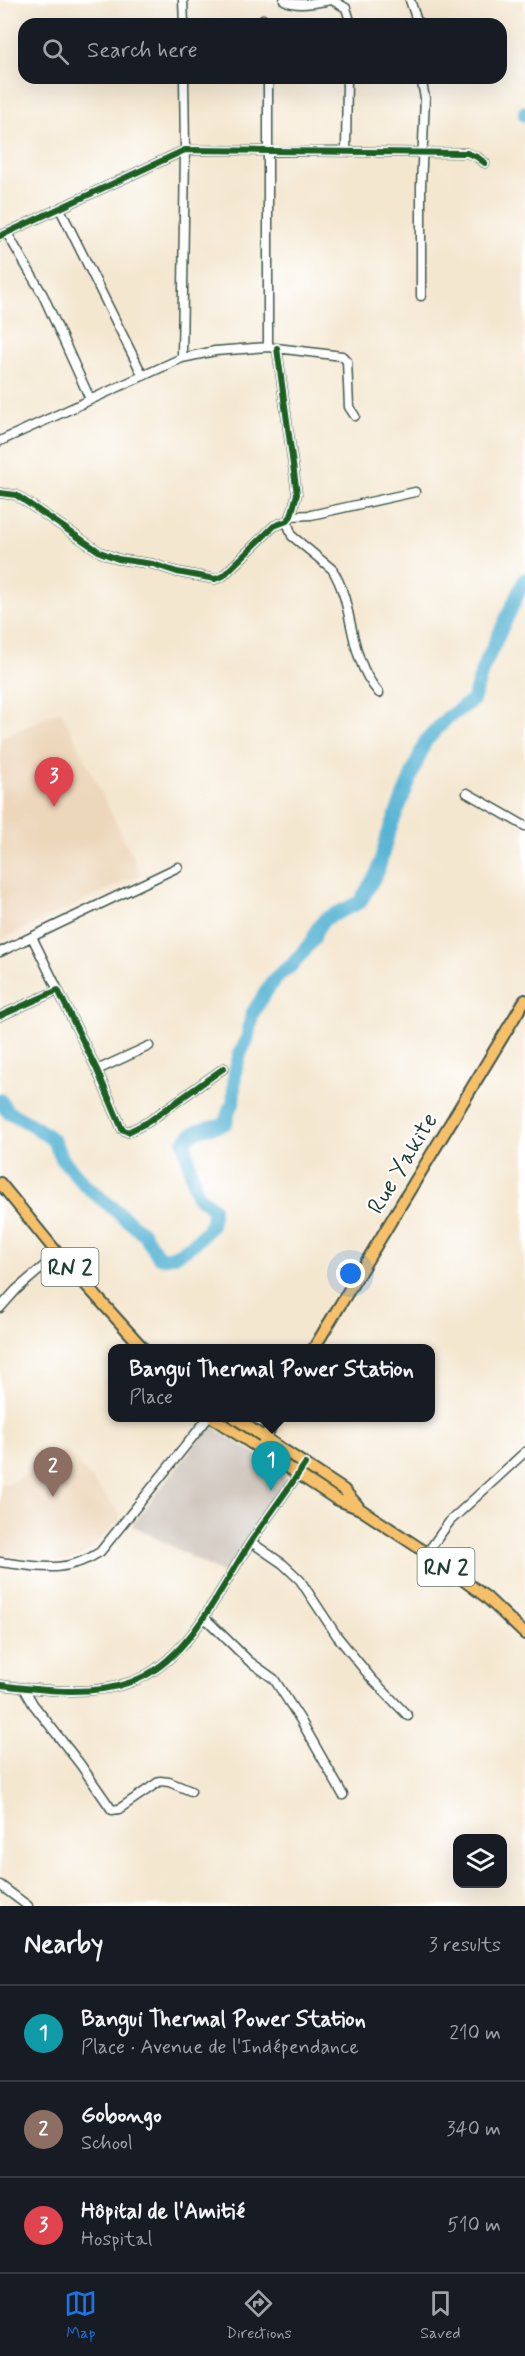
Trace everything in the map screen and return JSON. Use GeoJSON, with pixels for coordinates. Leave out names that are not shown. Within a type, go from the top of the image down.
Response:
{"type":"FeatureCollection","features":[{"type":"Feature","properties":{"kind":"main road","name":"Rue Yakite"},"geometry":{"type":"LineString","coordinates":[[316,1344],[525,1000]]}},
{"type":"Feature","properties":{"kind":"main road","name":"RN 2"},"geometry":{"type":"LineString","coordinates":[[0,1183],[58,1254],[139,1344]]}},
{"type":"Feature","properties":{"kind":"main road","name":"RN 2"},"geometry":{"type":"LineString","coordinates":[[219,1422],[336,1500],[360,1509],[427,1553],[486,1597],[525,1635]]}},
{"type":"Feature","properties":{"kind":"main road","name":"RN 2"},"geometry":{"type":"LineString","coordinates":[[242,1422],[344,1490],[360,1509]]}},
{"type":"Feature","properties":{"kind":"main road"},"geometry":{"type":"LineString","coordinates":[[245,1439],[263,1422]]}},
{"type":"Feature","properties":{"kind":"main road"},"geometry":{"type":"LineString","coordinates":[[259,1449],[272,1422]]}},
{"type":"Feature","properties":{"kind":"street"},"geometry":{"type":"LineString","coordinates":[[183,0],[184,18]]}},
{"type":"Feature","properties":{"kind":"street"},"geometry":{"type":"LineString","coordinates":[[284,0],[304,4],[332,0],[346,8],[349,18]]}},
{"type":"Feature","properties":{"kind":"street"},"geometry":{"type":"LineString","coordinates":[[410,0],[416,18]]}},
{"type":"Feature","properties":{"kind":"street"},"geometry":{"type":"LineString","coordinates":[[182,358],[184,84]]}},
{"type":"Feature","properties":{"kind":"street"},"geometry":{"type":"LineString","coordinates":[[268,84],[273,348],[297,494],[295,509],[289,518],[292,536],[332,569],[336,575],[356,652],[368,680],[378,693]]}},
{"type":"Feature","properties":{"kind":"street"},"geometry":{"type":"LineString","coordinates":[[346,84],[346,152]]}},
{"type":"Feature","properties":{"kind":"street"},"geometry":{"type":"LineString","coordinates":[[422,84],[425,98],[422,152],[422,296]]}},
{"type":"Feature","properties":{"kind":"street"},"geometry":{"type":"LineString","coordinates":[[90,399],[43,295],[3,235],[185,150],[467,153],[477,157],[485,164]]}},
{"type":"Feature","properties":{"kind":"street"},"geometry":{"type":"LineString","coordinates":[[60,208],[142,374]]}},
{"type":"Feature","properties":{"kind":"street"},"geometry":{"type":"LineString","coordinates":[[0,441],[142,374],[182,358],[215,351],[273,348],[342,356],[347,361],[349,407],[355,416]]}},
{"type":"Feature","properties":{"kind":"street"},"geometry":{"type":"LineString","coordinates":[[0,493],[16,495],[100,552],[118,559],[153,564],[170,570],[215,579],[229,572],[274,526],[289,518],[415,492]]}},
{"type":"Feature","properties":{"kind":"street"},"geometry":{"type":"LineString","coordinates":[[468,793],[525,826]]}},
{"type":"Feature","properties":{"kind":"street"},"geometry":{"type":"LineString","coordinates":[[0,952],[178,867]]}},
{"type":"Feature","properties":{"kind":"street"},"geometry":{"type":"LineString","coordinates":[[32,938],[97,1070],[122,1129],[129,1132],[148,1122],[224,1068]]}},
{"type":"Feature","properties":{"kind":"street"},"geometry":{"type":"LineString","coordinates":[[0,1016],[58,990]]}},
{"type":"Feature","properties":{"kind":"street"},"geometry":{"type":"LineString","coordinates":[[97,1070],[149,1046]]}},
{"type":"Feature","properties":{"kind":"street"},"geometry":{"type":"LineString","coordinates":[[0,1308],[16,1290],[58,1254]]}},
{"type":"Feature","properties":{"kind":"street"},"geometry":{"type":"LineString","coordinates":[[0,1562],[50,1568],[69,1567],[86,1561],[100,1552],[205,1422]]}},
{"type":"Feature","properties":{"kind":"street"},"geometry":{"type":"LineString","coordinates":[[427,1553],[450,1521],[525,1452]]}},
{"type":"Feature","properties":{"kind":"street"},"geometry":{"type":"LineString","coordinates":[[0,1685],[86,1690],[131,1682],[152,1672],[174,1656],[204,1617],[251,1542],[305,1464]]}},
{"type":"Feature","properties":{"kind":"street"},"geometry":{"type":"LineString","coordinates":[[251,1542],[283,1564],[300,1580],[337,1636],[371,1678],[408,1716]]}},
{"type":"Feature","properties":{"kind":"street"},"geometry":{"type":"LineString","coordinates":[[204,1617],[249,1661],[274,1679],[300,1719],[343,1795]]}},
{"type":"Feature","properties":{"kind":"street"},"geometry":{"type":"LineString","coordinates":[[24,1688],[33,1704],[80,1764],[112,1810],[120,1809],[160,1781],[169,1782],[191,1791]]}},
{"type":"Feature","properties":{"kind":"street"},"geometry":{"type":"LineString","coordinates":[[0,1885],[28,1906]]}},
{"type":"Feature","properties":{"kind":"shaded area"},"geometry":{"type":"Polygon","coordinates":[[[61,710],[141,874],[0,940],[0,739],[61,710]]]}},
{"type":"Feature","properties":{"kind":"shaded area"},"geometry":{"type":"Polygon","coordinates":[[[210,1425],[284,1472],[285,1487],[225,1575],[132,1525],[210,1425]]]}},
{"type":"Feature","properties":{"kind":"shaded area"},"geometry":{"type":"Polygon","coordinates":[[[66,1449],[116,1509],[121,1520],[86,1554],[61,1562],[0,1554],[0,1485],[12,1483],[66,1449]]]}},
{"type":"Feature","properties":{"kind":"waterway"},"geometry":{"type":"LineString","coordinates":[[0,1100],[7,1111],[53,1140],[63,1160],[86,1186],[144,1234],[159,1257],[180,1253],[206,1232],[211,1224],[213,1208],[197,1195],[184,1142],[200,1130],[226,1123],[233,1104],[235,1071],[247,1040],[252,1014],[271,984],[291,966],[313,940],[317,929],[325,919],[360,902],[378,871],[388,834],[425,742],[447,718],[473,700],[483,668],[525,579]]}},
{"type":"Feature","properties":{"kind":"cycle path"},"geometry":{"type":"LineString","coordinates":[[0,236],[185,150],[467,153],[485,163]]}},
{"type":"Feature","properties":{"kind":"cycle path"},"geometry":{"type":"LineString","coordinates":[[0,493],[16,495],[100,552],[118,559],[153,564],[177,572],[215,579],[223,576],[274,526],[287,521],[291,516],[297,494],[277,348]]}},
{"type":"Feature","properties":{"kind":"cycle path"},"geometry":{"type":"LineString","coordinates":[[0,1016],[58,990],[97,1070],[122,1129],[128,1132],[148,1122],[224,1068]]}},
{"type":"Feature","properties":{"kind":"cycle path"},"geometry":{"type":"LineString","coordinates":[[0,1685],[66,1691],[99,1690],[131,1682],[151,1672],[186,1642],[250,1543],[305,1464]]}},
{"type":"Feature","properties":{"kind":"place","name":"Hôpital de l'Amitié"},"geometry":{"type":"Point","coordinates":[54,807]}},
{"type":"Feature","properties":{"kind":"place","name":"Bangui Thermal Power Station"},"geometry":{"type":"Point","coordinates":[271,1491]}},
{"type":"Feature","properties":{"kind":"place","name":"Gobongo"},"geometry":{"type":"Point","coordinates":[53,1497]}}]}
